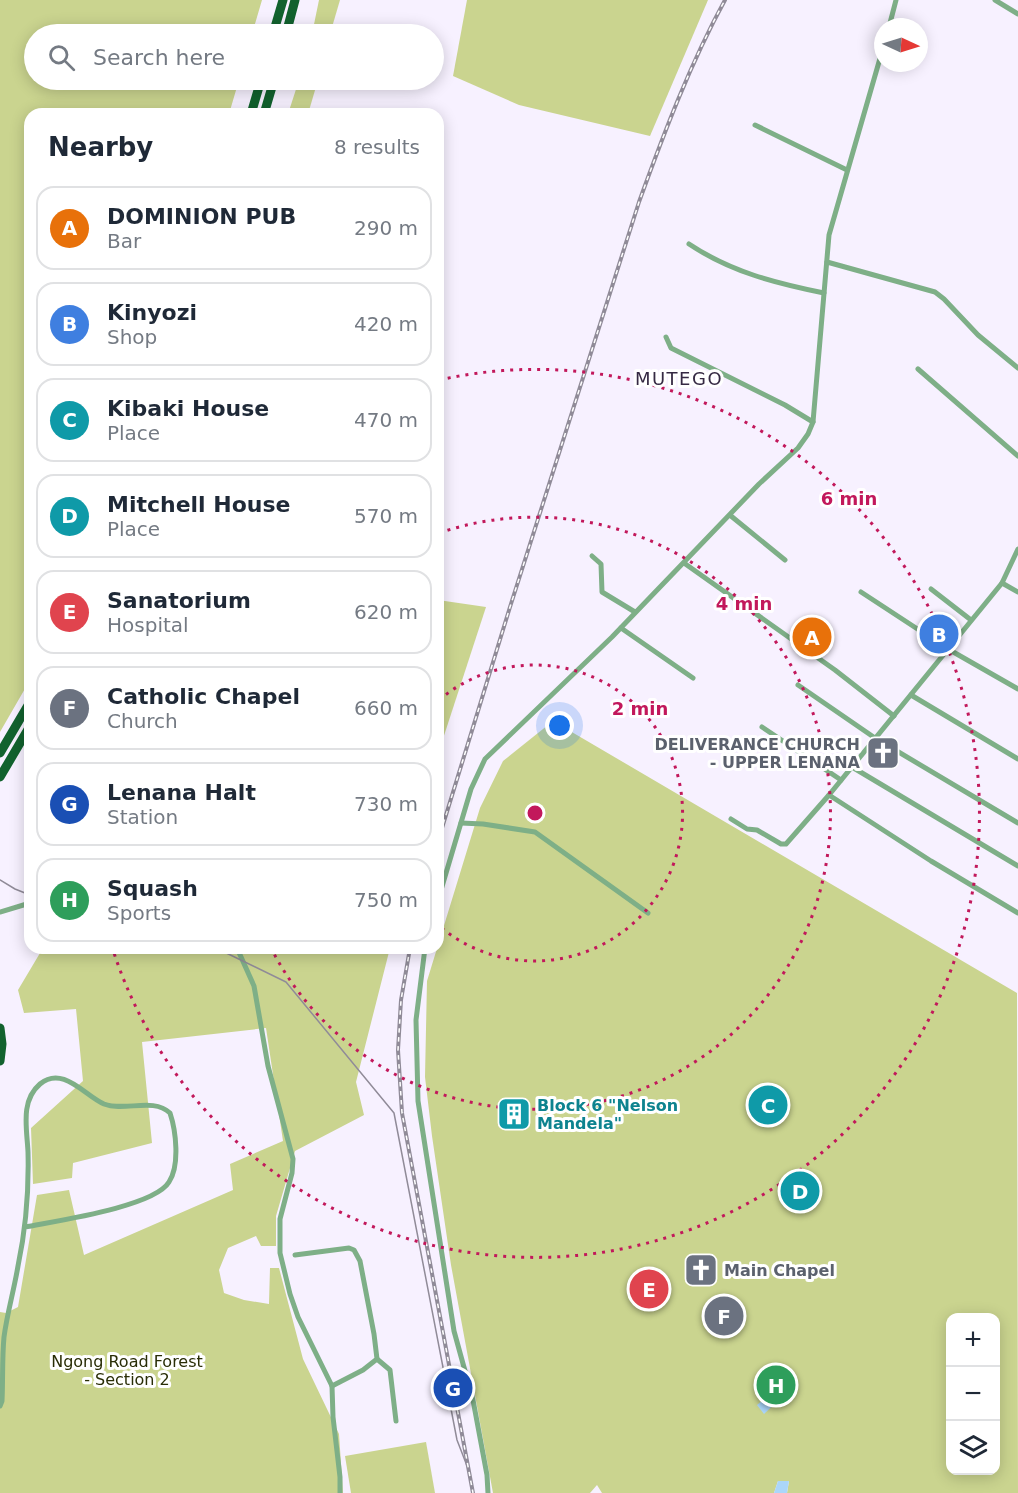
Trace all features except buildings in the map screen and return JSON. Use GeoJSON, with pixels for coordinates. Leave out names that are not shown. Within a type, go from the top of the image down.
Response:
{"type":"FeatureCollection","features":[{"type":"Feature","properties":{"kind":"highway"},"geometry":{"type":"LineString","coordinates":[[276,24],[283,0]]}},
{"type":"Feature","properties":{"kind":"highway"},"geometry":{"type":"LineString","coordinates":[[289,24],[295,0]]}},
{"type":"Feature","properties":{"kind":"highway"},"geometry":{"type":"LineString","coordinates":[[253,108],[258,90]]}},
{"type":"Feature","properties":{"kind":"highway"},"geometry":{"type":"LineString","coordinates":[[266,108],[271,90]]}},
{"type":"Feature","properties":{"kind":"highway"},"geometry":{"type":"LineString","coordinates":[[0,753],[24,712]]}},
{"type":"Feature","properties":{"kind":"highway"},"geometry":{"type":"LineString","coordinates":[[0,777],[24,736]]}},
{"type":"Feature","properties":{"kind":"highway"},"geometry":{"type":"LineString","coordinates":[[0,1028],[2,1044],[0,1061]]}},
{"type":"Feature","properties":{"kind":"street"},"geometry":{"type":"LineString","coordinates":[[891,18],[896,0]]}},
{"type":"Feature","properties":{"kind":"street"},"geometry":{"type":"LineString","coordinates":[[995,0],[1018,14]]}},
{"type":"Feature","properties":{"kind":"street"},"geometry":{"type":"LineString","coordinates":[[444,880],[471,789],[485,759],[621,628],[731,516],[759,484],[798,448],[808,434],[813,422],[829,235],[876,72]]}},
{"type":"Feature","properties":{"kind":"street"},"geometry":{"type":"LineString","coordinates":[[755,125],[847,170]]}},
{"type":"Feature","properties":{"kind":"street"},"geometry":{"type":"LineString","coordinates":[[689,244],[724,265],[787,285],[825,293]]}},
{"type":"Feature","properties":{"kind":"street"},"geometry":{"type":"LineString","coordinates":[[827,262],[935,292],[978,335],[1018,368]]}},
{"type":"Feature","properties":{"kind":"street"},"geometry":{"type":"LineString","coordinates":[[666,337],[670,348],[785,405],[813,422]]}},
{"type":"Feature","properties":{"kind":"street"},"geometry":{"type":"LineString","coordinates":[[918,369],[1018,456]]}},
{"type":"Feature","properties":{"kind":"street"},"geometry":{"type":"LineString","coordinates":[[731,516],[785,560]]}},
{"type":"Feature","properties":{"kind":"street"},"geometry":{"type":"LineString","coordinates":[[731,819],[747,829],[757,830],[781,844],[786,844],[829,795],[1002,583],[1018,549]]}},
{"type":"Feature","properties":{"kind":"street"},"geometry":{"type":"LineString","coordinates":[[592,556],[601,564],[602,592],[635,612]]}},
{"type":"Feature","properties":{"kind":"street"},"geometry":{"type":"LineString","coordinates":[[684,563],[841,675],[894,716]]}},
{"type":"Feature","properties":{"kind":"street"},"geometry":{"type":"LineString","coordinates":[[1002,583],[1018,592]]}},
{"type":"Feature","properties":{"kind":"street"},"geometry":{"type":"LineString","coordinates":[[931,589],[971,620]]}},
{"type":"Feature","properties":{"kind":"street"},"geometry":{"type":"LineString","coordinates":[[861,592],[948,649],[1018,689]]}},
{"type":"Feature","properties":{"kind":"street"},"geometry":{"type":"LineString","coordinates":[[621,628],[693,678]]}},
{"type":"Feature","properties":{"kind":"street"},"geometry":{"type":"LineString","coordinates":[[798,685],[875,738],[1018,823]]}},
{"type":"Feature","properties":{"kind":"street"},"geometry":{"type":"LineString","coordinates":[[911,695],[1018,759]]}},
{"type":"Feature","properties":{"kind":"street"},"geometry":{"type":"LineString","coordinates":[[762,727],[841,780]]}},
{"type":"Feature","properties":{"kind":"street"},"geometry":{"type":"LineString","coordinates":[[852,767],[1018,866]]}},
{"type":"Feature","properties":{"kind":"street"},"geometry":{"type":"LineString","coordinates":[[829,795],[931,861],[1018,913]]}},
{"type":"Feature","properties":{"kind":"street"},"geometry":{"type":"LineString","coordinates":[[461,823],[535,832],[648,913]]}},
{"type":"Feature","properties":{"kind":"street"},"geometry":{"type":"LineString","coordinates":[[0,912],[24,905]]}},
{"type":"Feature","properties":{"kind":"street"},"geometry":{"type":"LineString","coordinates":[[240,954],[254,986],[268,1066],[294,1165],[280,1219],[280,1253],[297,1317],[332,1386],[340,1493]]}},
{"type":"Feature","properties":{"kind":"street"},"geometry":{"type":"LineString","coordinates":[[424,954],[416,1020],[418,1101],[454,1331],[473,1400],[488,1475],[488,1493]]}},
{"type":"Feature","properties":{"kind":"street"},"geometry":{"type":"LineString","coordinates":[[0,1406],[4,1337],[25,1227],[28,1189],[26,1110],[31,1094],[42,1082],[60,1078],[72,1082],[105,1104],[118,1107],[149,1105],[170,1113],[175,1157],[174,1171],[169,1183],[160,1191],[143,1200],[25,1227]]}},
{"type":"Feature","properties":{"kind":"street"},"geometry":{"type":"LineString","coordinates":[[296,1254],[344,1248],[354,1250],[360,1261],[377,1359],[390,1370],[396,1420]]}},
{"type":"Feature","properties":{"kind":"street"},"geometry":{"type":"LineString","coordinates":[[332,1386],[363,1370],[377,1359]]}},
{"type":"Feature","properties":{"kind":"green space"},"geometry":{"type":"Polygon","coordinates":[[[0,0],[262,0],[255,24],[24,24],[24,90],[236,90],[231,108],[24,108],[24,690],[0,732],[0,0]]]}},
{"type":"Feature","properties":{"kind":"green space"},"geometry":{"type":"Polygon","coordinates":[[[319,0],[340,0],[333,24],[314,24],[319,0]]]}},
{"type":"Feature","properties":{"kind":"green space"},"geometry":{"type":"Polygon","coordinates":[[[467,0],[708,0],[650,136],[519,105],[453,76],[467,0]]]}},
{"type":"Feature","properties":{"kind":"green space"},"geometry":{"type":"Polygon","coordinates":[[[296,90],[315,90],[310,108],[290,108],[296,90]]]}},
{"type":"Feature","properties":{"kind":"green space"},"geometry":{"type":"Polygon","coordinates":[[[444,601],[486,607],[444,736],[444,601]]]}},
{"type":"Feature","properties":{"kind":"green space"},"geometry":{"type":"Polygon","coordinates":[[[553,721],[1017,993],[1018,1493],[787,1493],[789,1481],[778,1481],[774,1493],[602,1493],[597,1485],[590,1493],[493,1493],[451,1265],[425,1077],[427,981],[435,954],[444,954],[444,926],[480,808],[503,761],[553,721]]]}},
{"type":"Feature","properties":{"kind":"green space","name":"Ngong Road Forest - Section 2"},"geometry":{"type":"Polygon","coordinates":[[[39,954],[388,954],[356,1082],[364,1115],[295,1151],[276,1216],[276,1246],[261,1246],[256,1236],[228,1248],[219,1270],[224,1293],[244,1300],[269,1304],[270,1268],[279,1268],[303,1359],[339,1434],[343,1493],[0,1493],[0,1312],[6,1313],[18,1307],[37,1195],[69,1190],[84,1255],[233,1190],[230,1164],[283,1141],[266,1028],[142,1042],[152,1143],[73,1163],[72,1178],[33,1184],[31,1128],[83,1081],[76,1009],[24,1013],[18,990],[39,954]]]}},
{"type":"Feature","properties":{"kind":"green space"},"geometry":{"type":"Polygon","coordinates":[[[426,1442],[435,1493],[351,1493],[345,1456],[426,1442]]]}},
{"type":"Feature","properties":{"kind":"water"},"geometry":{"type":"Polygon","coordinates":[[[773,1391],[780,1399],[764,1414],[757,1405],[773,1391]]]}},
{"type":"Feature","properties":{"kind":"water"},"geometry":{"type":"Polygon","coordinates":[[[778,1481],[789,1481],[787,1493],[774,1493],[778,1481]]]}},
{"type":"Feature","properties":{"kind":"tram line"},"geometry":{"type":"LineString","coordinates":[[0,880],[24,893]]}},
{"type":"Feature","properties":{"kind":"tram line"},"geometry":{"type":"LineString","coordinates":[[228,954],[286,982],[394,1113],[457,1440],[469,1471]]}},
{"type":"Feature","properties":{"kind":"railway"},"geometry":{"type":"LineString","coordinates":[[444,822],[639,202],[689,74],[725,0]]}},
{"type":"Feature","properties":{"kind":"railway"},"geometry":{"type":"LineString","coordinates":[[409,954],[401,1000],[398,1050],[402,1113],[473,1493]]}},
{"type":"Feature","properties":{"kind":"place","name":"Kinyozi"},"geometry":{"type":"Point","coordinates":[939,634]}},
{"type":"Feature","properties":{"kind":"place","name":"DOMINION PUB"},"geometry":{"type":"Point","coordinates":[812,637]}},
{"type":"Feature","properties":{"kind":"place","name":"DELIVERANCE CHURCH - UPPER LENANA"},"geometry":{"type":"Point","coordinates":[883,753]}},
{"type":"Feature","properties":{"kind":"place","name":"Kibaki House"},"geometry":{"type":"Point","coordinates":[768,1105]}},
{"type":"Feature","properties":{"kind":"place","name":"Block 6 \"Nelson Mandela\""},"geometry":{"type":"Point","coordinates":[514,1114]}},
{"type":"Feature","properties":{"kind":"place","name":"Mitchell House"},"geometry":{"type":"Point","coordinates":[800,1191]}},
{"type":"Feature","properties":{"kind":"place","name":"Main Chapel"},"geometry":{"type":"Point","coordinates":[701,1270]}},
{"type":"Feature","properties":{"kind":"place","name":"Sanatorium"},"geometry":{"type":"Point","coordinates":[649,1289]}},
{"type":"Feature","properties":{"kind":"place","name":"Catholic Chapel"},"geometry":{"type":"Point","coordinates":[724,1316]}},
{"type":"Feature","properties":{"kind":"place","name":"Squash"},"geometry":{"type":"Point","coordinates":[776,1385]}},
{"type":"Feature","properties":{"kind":"place","name":"Lenana Halt"},"geometry":{"type":"Point","coordinates":[453,1388]}},
{"type":"Feature","properties":{"kind":"district","name":"MUTEGO"},"geometry":{"type":"Point","coordinates":[679,379]}}]}
